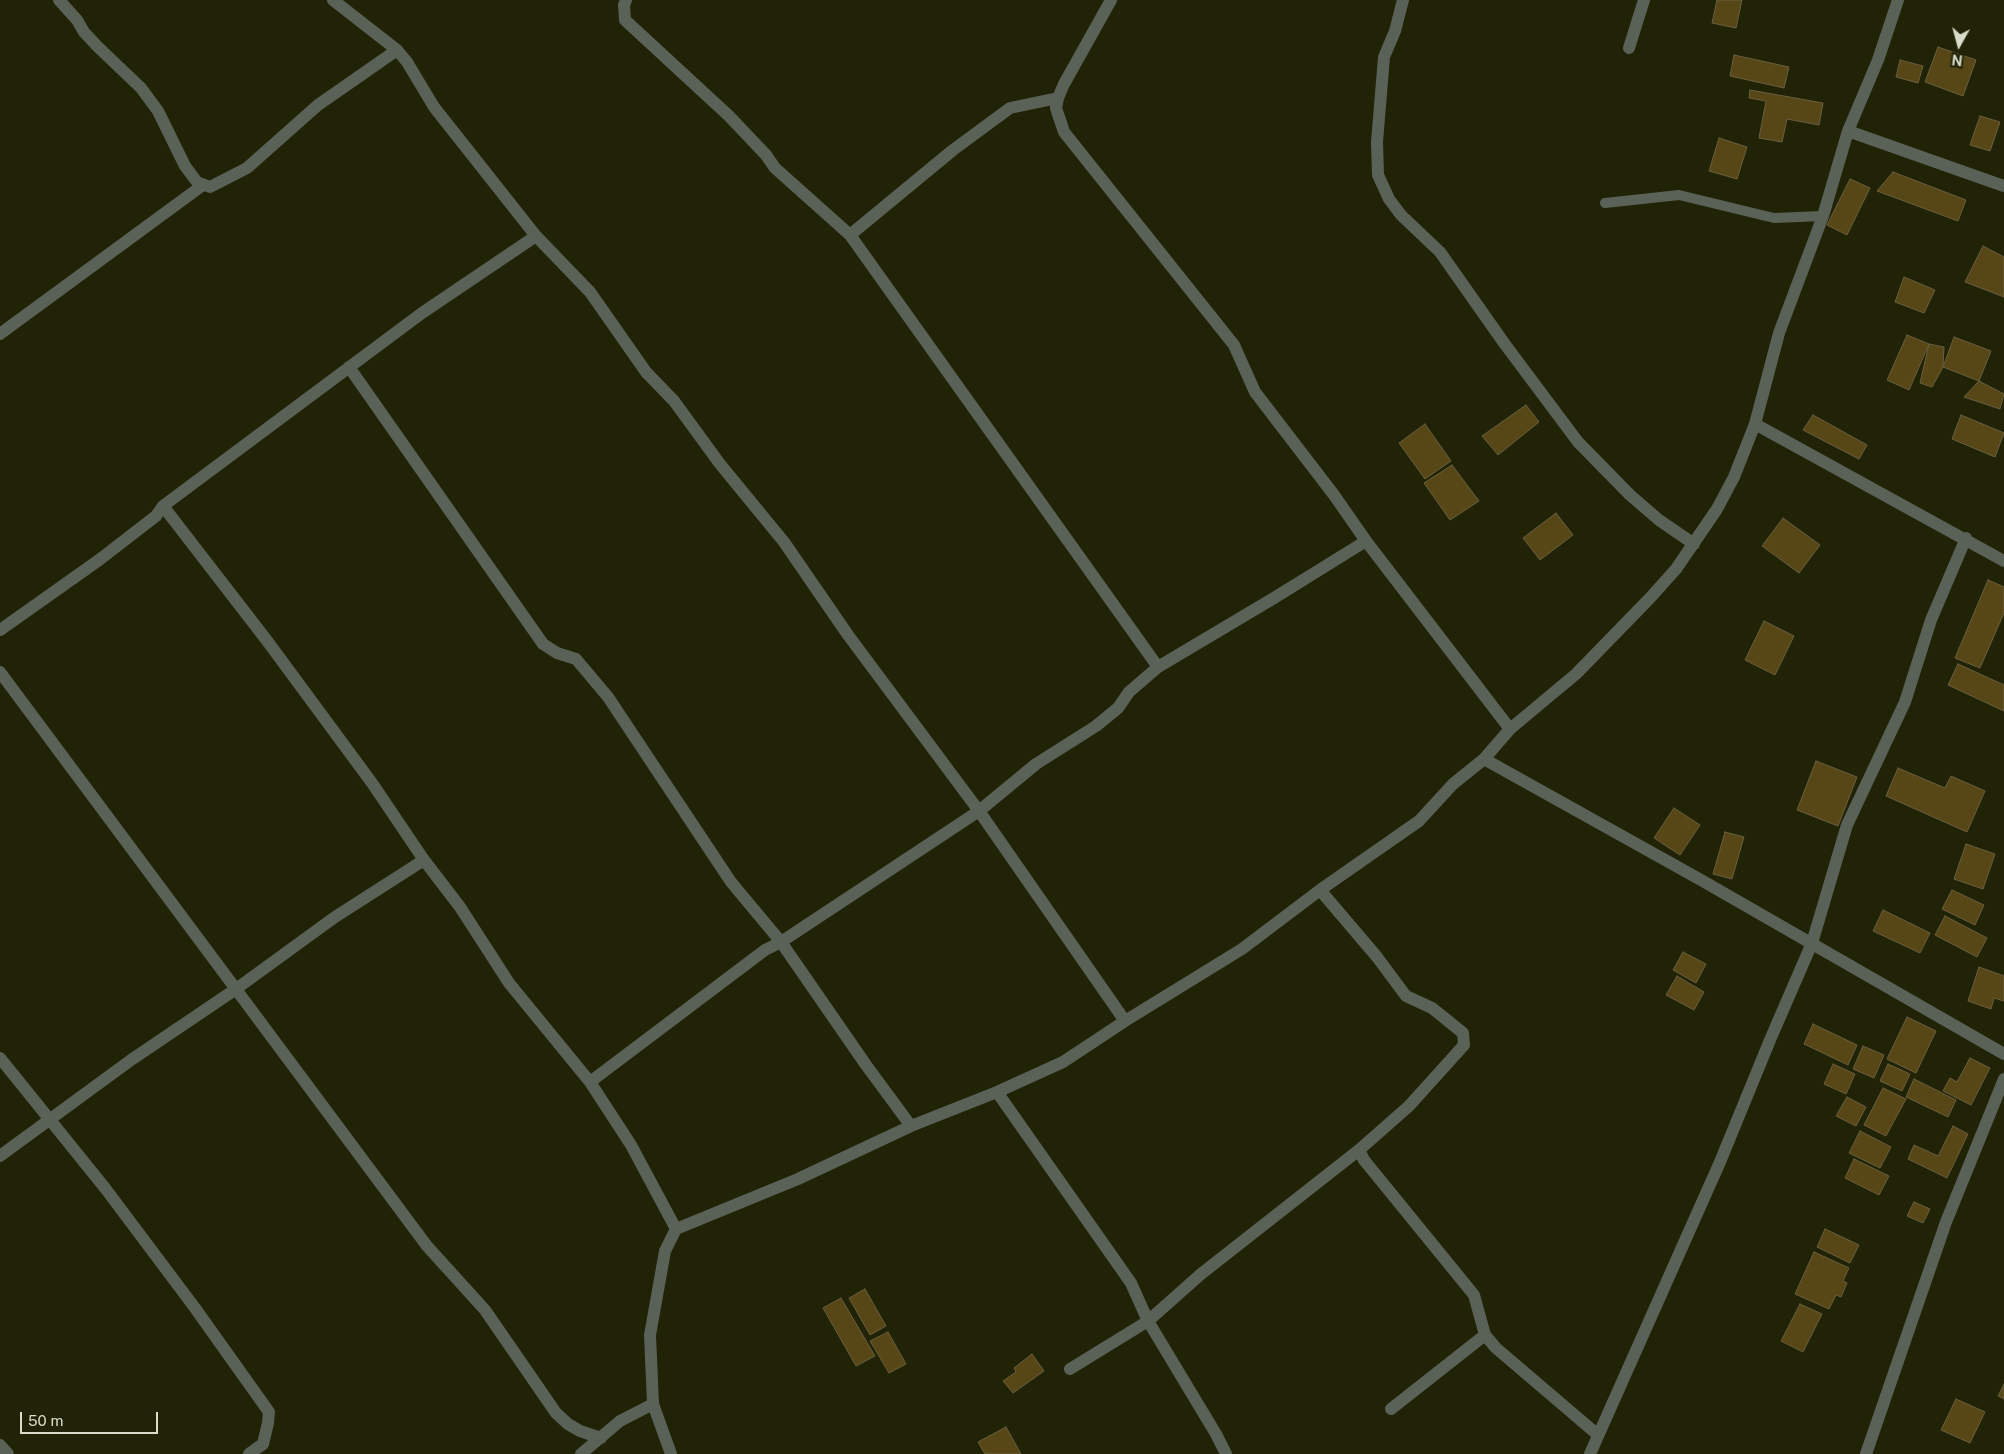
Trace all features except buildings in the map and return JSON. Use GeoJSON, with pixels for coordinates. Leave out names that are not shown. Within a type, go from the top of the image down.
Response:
{"type":"FeatureCollection","features":[{"type":"Feature","properties":{"kind":"street"},"geometry":{"type":"LineString","coordinates":[[59,0],[97,46],[142,88],[158,111],[185,166],[197,182],[203,186],[210,187],[247,168],[318,105],[397,50]]}},
{"type":"Feature","properties":{"kind":"street"},"geometry":{"type":"LineString","coordinates":[[333,0],[397,50],[407,62],[434,107],[536,236],[590,292],[646,372],[674,401],[720,464],[784,542],[848,635],[979,811],[1125,1021]]}},
{"type":"Feature","properties":{"kind":"street"},"geometry":{"type":"LineString","coordinates":[[626,0],[624,5],[625,20],[729,116],[766,155],[775,168],[850,236],[1158,667]]}},
{"type":"Feature","properties":{"kind":"street"},"geometry":{"type":"LineString","coordinates":[[1111,0],[1058,98],[1056,108],[1064,132],[1234,345],[1255,392],[1510,729]]}},
{"type":"Feature","properties":{"kind":"street"},"geometry":{"type":"LineString","coordinates":[[1404,0],[1395,31],[1384,57],[1377,142],[1378,175],[1389,199],[1400,215],[1440,252],[1504,343],[1578,442],[1630,495],[1658,520],[1694,544]]}},
{"type":"Feature","properties":{"kind":"street"},"geometry":{"type":"LineString","coordinates":[[1629,48],[1644,0]]}},
{"type":"Feature","properties":{"kind":"street"},"geometry":{"type":"LineString","coordinates":[[671,1454],[653,1404],[650,1335],[665,1251],[676,1229],[798,1179],[911,1126],[997,1092],[1062,1062],[1242,949],[1320,890],[1420,821],[1453,784],[1484,759],[1510,729],[1576,674],[1676,569],[1717,509],[1734,477],[1755,424],[1779,333],[1823,216],[1848,131],[1878,60],[1898,0]]}},
{"type":"Feature","properties":{"kind":"street"},"geometry":{"type":"LineString","coordinates":[[850,236],[953,150],[1010,108],[1058,98]]}},
{"type":"Feature","properties":{"kind":"street"},"geometry":{"type":"LineString","coordinates":[[1848,131],[2004,186]]}},
{"type":"Feature","properties":{"kind":"street"},"geometry":{"type":"LineString","coordinates":[[0,334],[203,186]]}},
{"type":"Feature","properties":{"kind":"street"},"geometry":{"type":"LineString","coordinates":[[0,630],[99,560],[156,516],[163,506],[422,313],[536,236]]}},
{"type":"Feature","properties":{"kind":"street"},"geometry":{"type":"LineString","coordinates":[[349,367],[543,644],[556,653],[576,659],[608,697],[732,882],[781,942],[866,1065],[911,1126]]}},
{"type":"Feature","properties":{"kind":"street"},"geometry":{"type":"LineString","coordinates":[[1755,424],[1944,529],[1966,538],[2004,561]]}},
{"type":"Feature","properties":{"kind":"street"},"geometry":{"type":"LineString","coordinates":[[163,506],[274,650],[372,783],[424,860],[460,907],[509,983],[590,1082],[631,1145],[676,1229]]}},
{"type":"Feature","properties":{"kind":"street"},"geometry":{"type":"LineString","coordinates":[[1590,1454],[1720,1162],[1812,943],[1847,825],[1905,702],[1931,620],[1966,538]]}},
{"type":"Feature","properties":{"kind":"street"},"geometry":{"type":"LineString","coordinates":[[590,1082],[765,950],[781,942],[979,811],[1036,764],[1096,726],[1118,708],[1129,692],[1158,667],[1366,541]]}},
{"type":"Feature","properties":{"kind":"street"},"geometry":{"type":"LineString","coordinates":[[0,672],[427,1246],[485,1310],[556,1413],[580,1431],[601,1438]]}},
{"type":"Feature","properties":{"kind":"street"},"geometry":{"type":"LineString","coordinates":[[1484,759],[1812,943],[2004,1054]]}},
{"type":"Feature","properties":{"kind":"street"},"geometry":{"type":"LineString","coordinates":[[0,1156],[131,1060],[236,989],[335,917],[424,860]]}},
{"type":"Feature","properties":{"kind":"street"},"geometry":{"type":"LineString","coordinates":[[1070,1369],[1148,1321],[1200,1274],[1359,1150],[1409,1106],[1464,1045],[1463,1033],[1432,1008],[1406,996],[1377,957],[1320,890]]}},
{"type":"Feature","properties":{"kind":"street"},"geometry":{"type":"LineString","coordinates":[[0,1058],[50,1119],[195,1308],[268,1412],[268,1423],[263,1444],[249,1454]]}},
{"type":"Feature","properties":{"kind":"street"},"geometry":{"type":"LineString","coordinates":[[1866,1454],[1946,1222],[2004,1079]]}},
{"type":"Feature","properties":{"kind":"street"},"geometry":{"type":"LineString","coordinates":[[997,1092],[1131,1283],[1148,1321],[1226,1454]]}},
{"type":"Feature","properties":{"kind":"street"},"geometry":{"type":"LineString","coordinates":[[1359,1150],[1364,1160],[1474,1295],[1485,1335],[1496,1348],[1598,1435]]}},
{"type":"Feature","properties":{"kind":"street"},"geometry":{"type":"LineString","coordinates":[[1391,1409],[1485,1335]]}},
{"type":"Feature","properties":{"kind":"street"},"geometry":{"type":"LineString","coordinates":[[581,1454],[620,1421],[653,1404]]}},
{"type":"Feature","properties":{"kind":"street"},"geometry":{"type":"LineString","coordinates":[[0,1444],[8,1454]]}},
{"type":"Feature","properties":{"kind":"lane"},"geometry":{"type":"LineString","coordinates":[[1605,204],[1680,195],[1774,218],[1823,216]]}}]}
